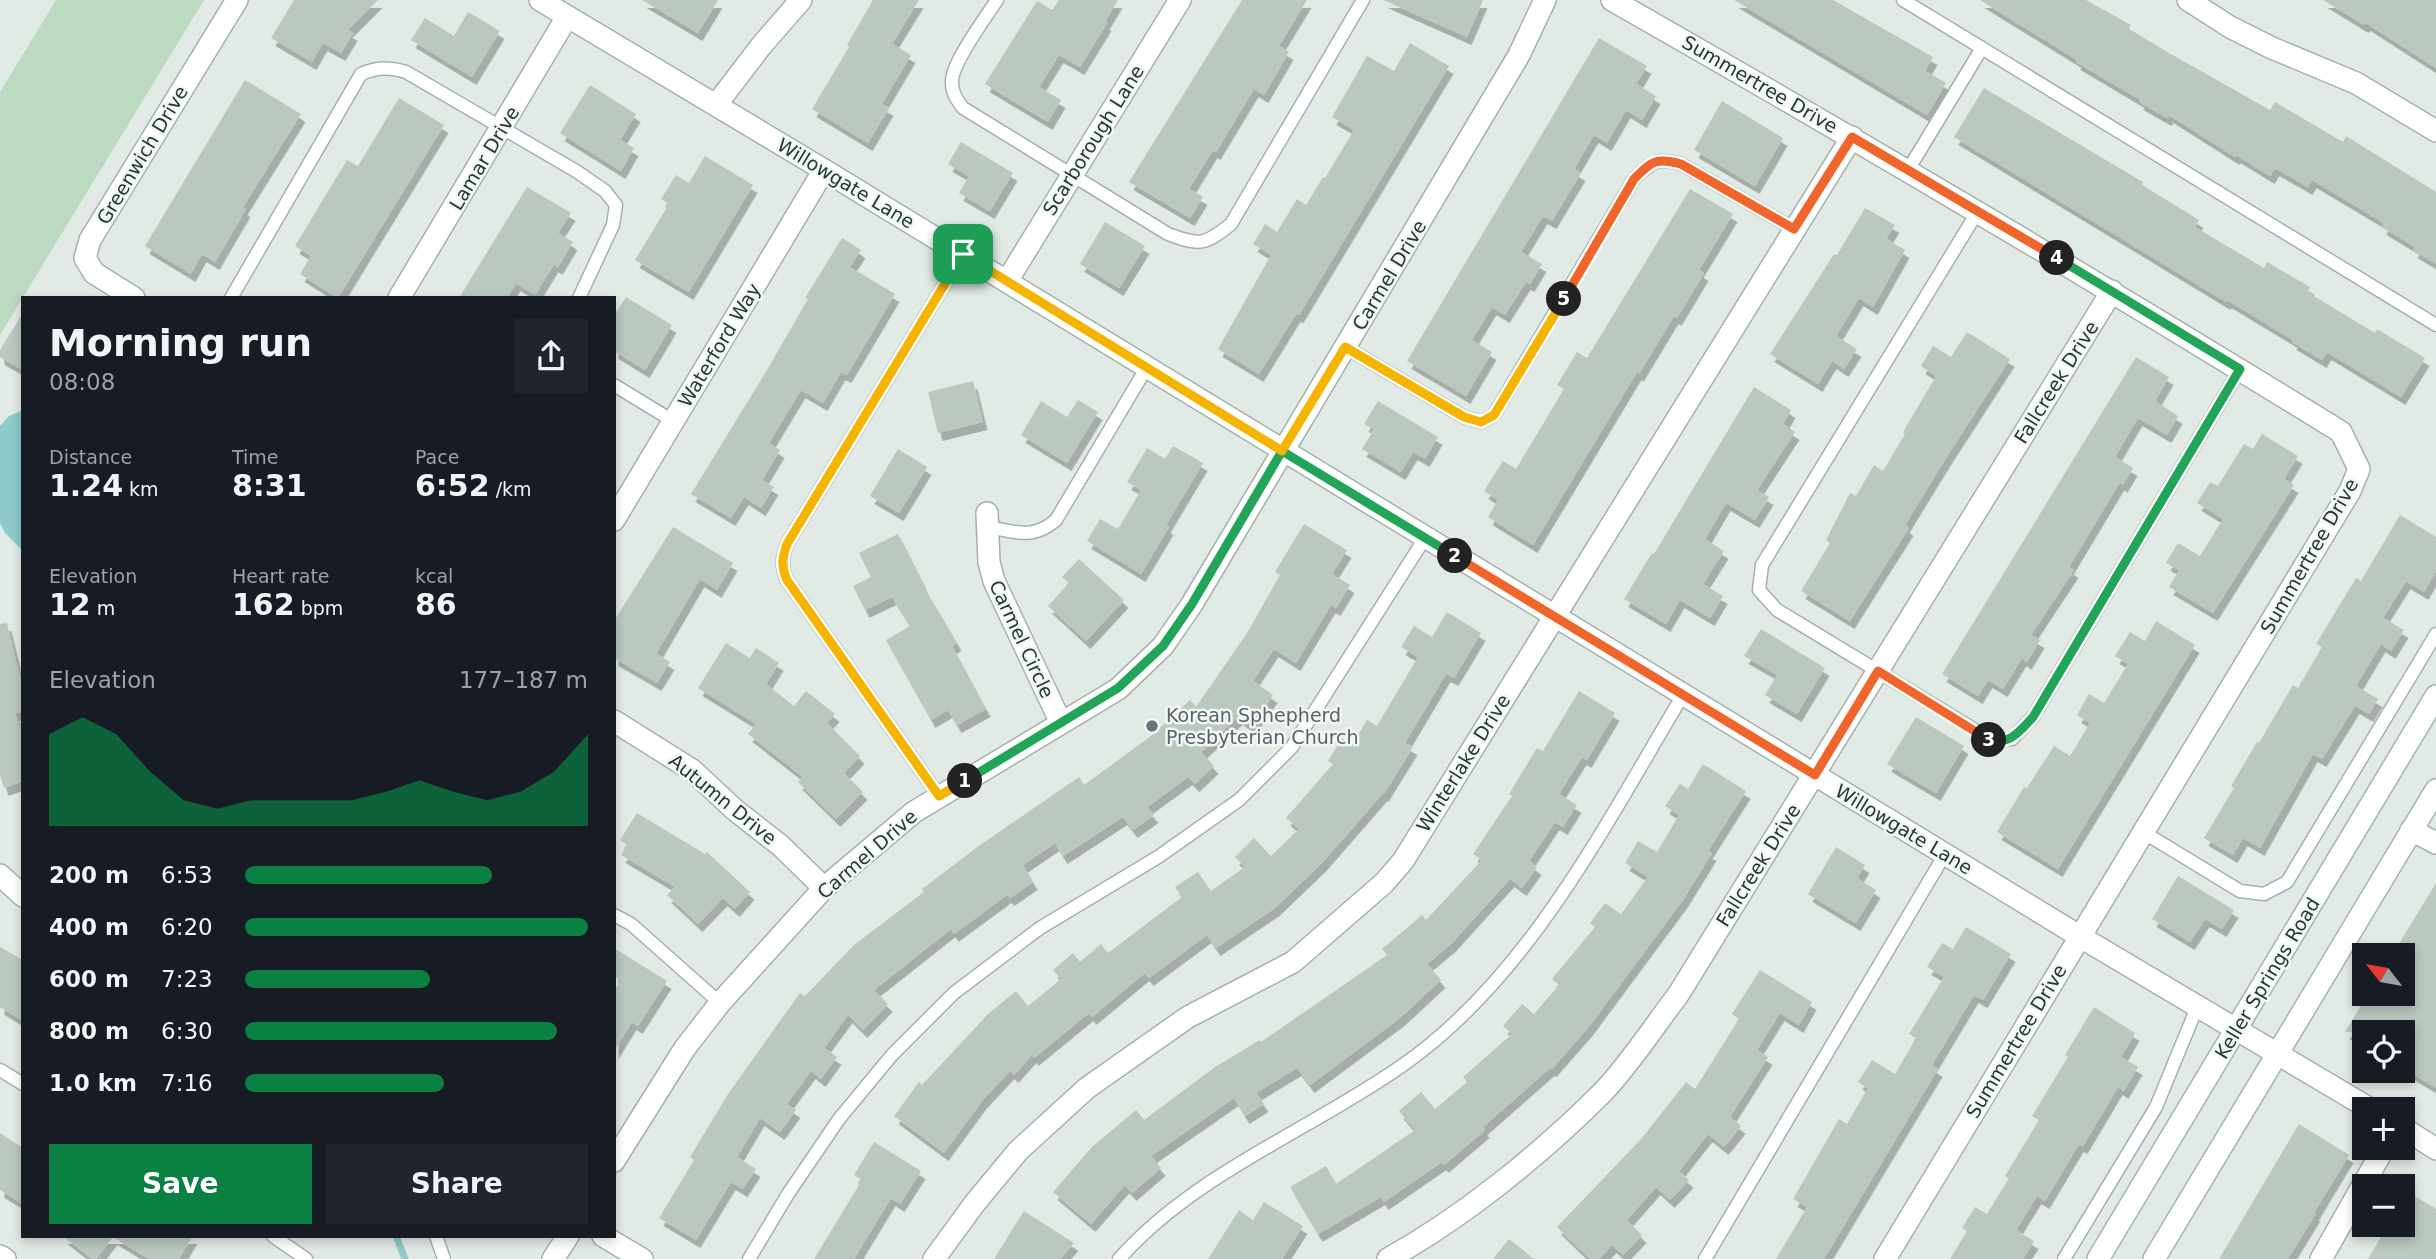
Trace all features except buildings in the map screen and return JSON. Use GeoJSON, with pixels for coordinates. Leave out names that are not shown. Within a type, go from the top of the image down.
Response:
{"type":"FeatureCollection","features":[{"type":"Feature","properties":{"kind":"street","name":"Greenwich Drive"},"geometry":{"type":"LineString","coordinates":[[131,296],[94,273],[85,258],[90,240],[237,0]]}},
{"type":"Feature","properties":{"kind":"street","name":"Willowgate Lane"},"geometry":{"type":"LineString","coordinates":[[540,0],[963,254],[2079,936],[2352,1098]]}},
{"type":"Feature","properties":{"kind":"street"},"geometry":{"type":"LineString","coordinates":[[716,105],[761,46],[801,0]]}},
{"type":"Feature","properties":{"kind":"street","name":"Scarborough Lane"},"geometry":{"type":"LineString","coordinates":[[1007,281],[1180,0]]}},
{"type":"Feature","properties":{"kind":"street","name":"Carmel Drive"},"geometry":{"type":"LineString","coordinates":[[616,1158],[685,1048],[720,1003],[824,888],[914,812],[1118,688],[1163,646],[1192,604],[1519,55],[1545,0]]}},
{"type":"Feature","properties":{"kind":"street","name":"Summertree Drive"},"geometry":{"type":"LineString","coordinates":[[1612,0],[1978,211],[2341,432],[2360,469],[2350,491],[1885,1259]]}},
{"type":"Feature","properties":{"kind":"street"},"geometry":{"type":"LineString","coordinates":[[2188,0],[2230,27],[2272,48],[2356,83],[2436,131]]}},
{"type":"Feature","properties":{"kind":"street","name":"Lamar Drive"},"geometry":{"type":"LineString","coordinates":[[400,296],[567,17]]}},
{"type":"Feature","properties":{"kind":"street","name":"Winterlake Drive"},"geometry":{"type":"LineString","coordinates":[[933,1259],[1018,1151],[1087,1088],[1188,1017],[1293,962],[1384,883],[1403,860],[1852,137]]}},
{"type":"Feature","properties":{"kind":"street","name":"Waterford Way"},"geometry":{"type":"LineString","coordinates":[[616,517],[824,170]]}},
{"type":"Feature","properties":{"kind":"street","name":"Fallcreek Drive"},"geometry":{"type":"LineString","coordinates":[[1392,1258],[1464,1211],[1540,1149],[1604,1090],[1678,995],[2112,291]]}},
{"type":"Feature","properties":{"kind":"street","name":"Carmel Circle"},"geometry":{"type":"LineString","coordinates":[[987,520],[989,562],[994,581],[1060,723]]}},
{"type":"Feature","properties":{"kind":"street","name":"Keller Springs Road"},"geometry":{"type":"LineString","coordinates":[[2098,1259],[2436,696]]}},
{"type":"Feature","properties":{"kind":"street","name":"Autumn Drive"},"geometry":{"type":"LineString","coordinates":[[616,721],[692,770],[824,888]]}},
{"type":"Feature","properties":{"kind":"street"},"geometry":{"type":"LineString","coordinates":[[2154,1259],[2436,790]]}},
{"type":"Feature","properties":{"kind":"street"},"geometry":{"type":"LineString","coordinates":[[2412,830],[2436,843]]}},
{"type":"Feature","properties":{"kind":"street"},"geometry":{"type":"LineString","coordinates":[[0,875],[21,894]]}},
{"type":"Feature","properties":{"kind":"street"},"geometry":{"type":"LineString","coordinates":[[2415,1136],[2436,1149]]}},
{"type":"Feature","properties":{"kind":"street"},"geometry":{"type":"LineString","coordinates":[[2321,1259],[2377,1160]]}},
{"type":"Feature","properties":{"kind":"street"},"geometry":{"type":"LineString","coordinates":[[554,1259],[567,1238]]}},
{"type":"Feature","properties":{"kind":"street"},"geometry":{"type":"LineString","coordinates":[[606,1238],[642,1259]]}},
{"type":"Feature","properties":{"kind":"street"},"geometry":{"type":"LineString","coordinates":[[0,1256],[5,1259]]}},
{"type":"Feature","properties":{"kind":"lane"},"geometry":{"type":"LineString","coordinates":[[997,0],[957,64],[951,80],[954,95],[962,108],[1168,234],[1189,242],[1211,240],[1231,224],[1363,0]]}},
{"type":"Feature","properties":{"kind":"lane"},"geometry":{"type":"LineString","coordinates":[[1903,0],[2436,325]]}},
{"type":"Feature","properties":{"kind":"lane"},"geometry":{"type":"LineString","coordinates":[[1908,170],[1982,48]]}},
{"type":"Feature","properties":{"kind":"lane"},"geometry":{"type":"LineString","coordinates":[[232,296],[361,74],[376,68],[406,72],[576,171],[605,191],[616,205],[613,225],[580,296]]}},
{"type":"Feature","properties":{"kind":"lane"},"geometry":{"type":"LineString","coordinates":[[1345,347],[1464,417],[1481,422],[1494,415],[1634,179],[1649,164],[1663,159],[1681,164],[1794,229]]}},
{"type":"Feature","properties":{"kind":"lane"},"geometry":{"type":"LineString","coordinates":[[1978,211],[1762,565],[1759,590],[1777,610],[1993,741],[2012,739],[2033,717],[2240,369]]}},
{"type":"Feature","properties":{"kind":"lane"},"geometry":{"type":"LineString","coordinates":[[939,796],[787,580],[782,567],[782,556],[963,254]]}},
{"type":"Feature","properties":{"kind":"lane"},"geometry":{"type":"LineString","coordinates":[[987,520],[1023,533],[1043,531],[1056,520],[1147,367]]}},
{"type":"Feature","properties":{"kind":"lane"},"geometry":{"type":"LineString","coordinates":[[616,386],[673,421]]}},
{"type":"Feature","properties":{"kind":"lane"},"geometry":{"type":"LineString","coordinates":[[749,1259],[788,1194],[839,1119],[892,1055],[954,993],[1040,928],[1158,856],[1239,800],[1292,747],[1425,538]]}},
{"type":"Feature","properties":{"kind":"lane"},"geometry":{"type":"LineString","coordinates":[[2143,832],[2240,891],[2264,894],[2287,882],[2436,634]]}},
{"type":"Feature","properties":{"kind":"lane"},"geometry":{"type":"LineString","coordinates":[[1119,1259],[1132,1244],[1192,1195],[1253,1154],[1404,1064],[1468,1010],[1515,957],[1562,895],[1683,695]]}},
{"type":"Feature","properties":{"kind":"lane"},"geometry":{"type":"LineString","coordinates":[[1705,1259],[1945,854]]}},
{"type":"Feature","properties":{"kind":"lane"},"geometry":{"type":"LineString","coordinates":[[616,916],[631,924],[720,1003]]}},
{"type":"Feature","properties":{"kind":"lane"},"geometry":{"type":"LineString","coordinates":[[2064,1259],[2156,1107],[2198,1006]]}},
{"type":"Feature","properties":{"kind":"lane"},"geometry":{"type":"LineString","coordinates":[[0,1070],[21,1083]]}},
{"type":"Feature","properties":{"kind":"lane"},"geometry":{"type":"LineString","coordinates":[[276,1238],[306,1259]]}},
{"type":"Feature","properties":{"kind":"lane"},"geometry":{"type":"LineString","coordinates":[[437,1238],[444,1259]]}},
{"type":"Feature","properties":{"kind":"green space"},"geometry":{"type":"Polygon","coordinates":[[[56,0],[204,0],[24,296],[21,296],[21,301],[0,335],[0,92],[56,0]]]}},
{"type":"Feature","properties":{"kind":"water"},"geometry":{"type":"Polygon","coordinates":[[[21,411],[21,549],[5,533],[0,523],[0,426],[9,416],[21,411]]]}},
{"type":"Feature","properties":{"kind":"waterway"},"geometry":{"type":"LineString","coordinates":[[397,1238],[405,1259]]}},
{"type":"Feature","properties":{"kind":"place","name":"Korean Sphepherd Presbyterian Church"},"geometry":{"type":"Point","coordinates":[1152,726]}},
{"type":"Feature","properties":{"kind":"route"},"geometry":{"type":"LineString","coordinates":[[963,254],[782,556],[782,567],[787,580],[939,796],[1118,688],[1163,646],[1192,604],[1282,451],[1815,775],[1878,671],[1993,741],[2012,739],[2033,717],[2240,369],[1852,137],[1794,229],[1681,164],[1663,159],[1649,164],[1634,179],[1494,415],[1481,422],[1464,417],[1345,347],[1282,451],[963,254]]}}]}
